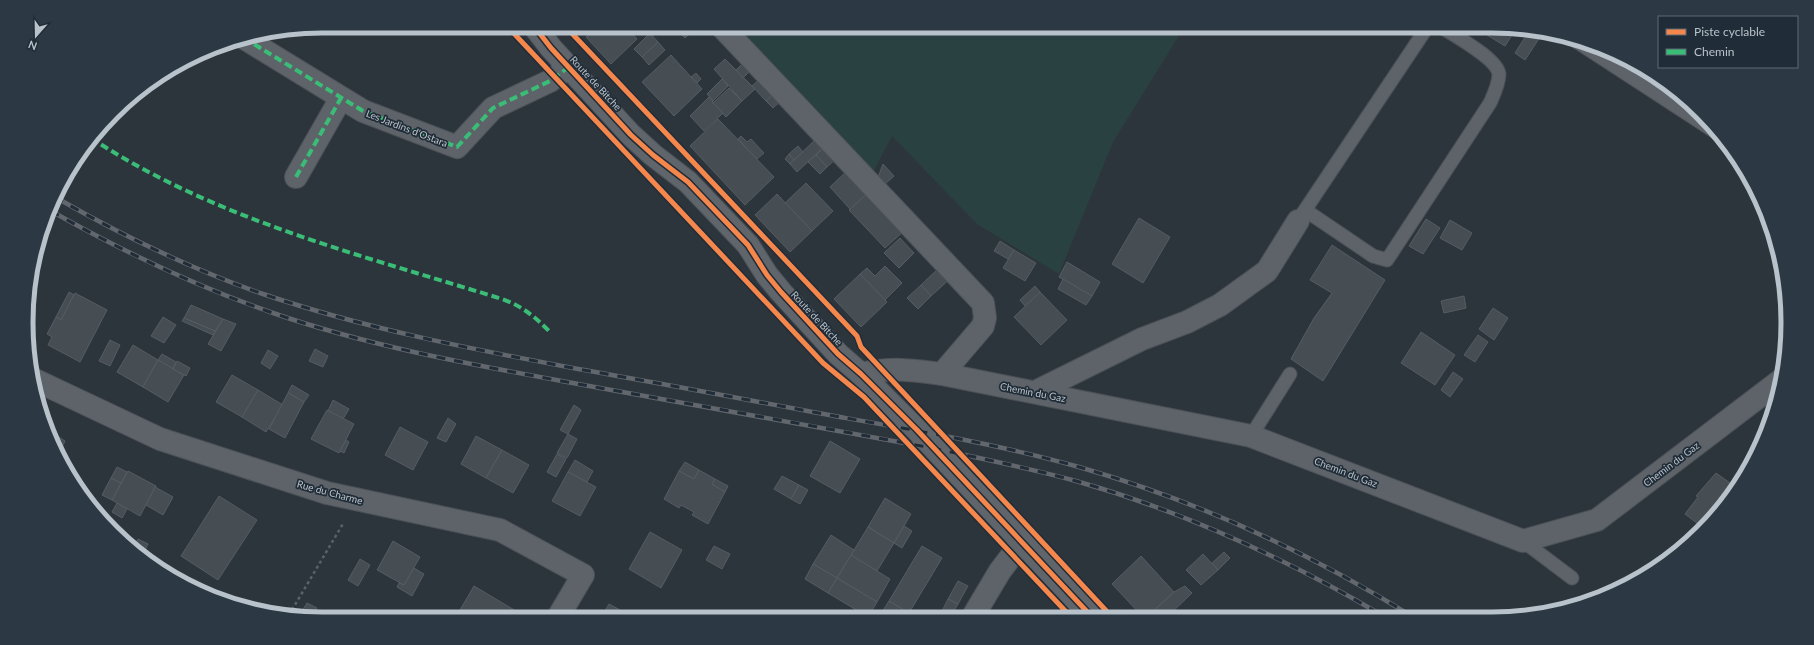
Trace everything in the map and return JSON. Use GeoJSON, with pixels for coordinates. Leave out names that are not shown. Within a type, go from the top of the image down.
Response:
{"type":"FeatureCollection","features":[{"type":"Feature","properties":{"kind":"main road","name":"Route de Bitche"},"geometry":{"type":"LineString","coordinates":[[540,33],[631,135],[653,155],[688,182],[748,245],[767,275],[781,292],[838,354],[861,374],[1087,612]]}},
{"type":"Feature","properties":{"kind":"street"},"geometry":{"type":"LineString","coordinates":[[728,33],[983,303],[985,318],[983,326],[942,374]]}},
{"type":"Feature","properties":{"kind":"street","name":"Les Jardins d'Ostara"},"geometry":{"type":"LineString","coordinates":[[251,42],[363,111],[457,147],[493,108],[550,81],[569,67]]}},
{"type":"Feature","properties":{"kind":"street"},"geometry":{"type":"LineString","coordinates":[[296,177],[341,98]]}},
{"type":"Feature","properties":{"kind":"street"},"geometry":{"type":"LineString","coordinates":[[1034,392],[1142,339],[1187,322],[1220,305],[1267,271],[1301,215]]}},
{"type":"Feature","properties":{"kind":"street","name":"Chemin du Gaz"},"geometry":{"type":"LineString","coordinates":[[861,374],[885,369],[905,369],[942,374],[1251,436],[1523,541],[1597,520],[1774,386]]}},
{"type":"Feature","properties":{"kind":"street","name":"Rue du Charme"},"geometry":{"type":"LineString","coordinates":[[40,382],[160,439],[327,493],[500,530],[583,575],[561,612]]}},
{"type":"Feature","properties":{"kind":"street"},"geometry":{"type":"LineString","coordinates":[[976,612],[1000,571],[1022,542]]}},
{"type":"Feature","properties":{"kind":"lane"},"geometry":{"type":"LineString","coordinates":[[1423,33],[1301,215],[1373,256],[1387,260],[1490,103],[1497,86],[1499,72],[1492,60],[1451,33]]}},
{"type":"Feature","properties":{"kind":"lane"},"geometry":{"type":"LineString","coordinates":[[1589,50],[1699,121]]}},
{"type":"Feature","properties":{"kind":"lane"},"geometry":{"type":"LineString","coordinates":[[1251,436],[1290,374]]}},
{"type":"Feature","properties":{"kind":"lane"},"geometry":{"type":"LineString","coordinates":[[1523,541],[1572,578]]}},
{"type":"Feature","properties":{"kind":"path"},"geometry":{"type":"LineString","coordinates":[[292,610],[358,500]]}},
{"type":"Feature","properties":{"kind":"green space"},"geometry":{"type":"Polygon","coordinates":[[[744,33],[1181,33],[1113,142],[1059,274],[977,224],[892,136],[873,172],[744,33]]]}},
{"type":"Feature","properties":{"kind":"building"},"geometry":{"type":"Polygon","coordinates":[[[590,33],[631,33],[637,39],[611,64],[586,37],[590,33]]]}},
{"type":"Feature","properties":{"kind":"building"},"geometry":{"type":"Polygon","coordinates":[[[650,33],[658,42],[642,57],[634,49],[650,33]]]}},
{"type":"Feature","properties":{"kind":"building"},"geometry":{"type":"Polygon","coordinates":[[[680,33],[690,33],[685,38],[680,33]]]}},
{"type":"Feature","properties":{"kind":"building"},"geometry":{"type":"Polygon","coordinates":[[[1488,33],[1492,33],[1512,35],[1505,46],[1487,35],[1488,33]]]}},
{"type":"Feature","properties":{"kind":"building"},"geometry":{"type":"Polygon","coordinates":[[[1527,35],[1540,37],[1525,60],[1515,53],[1527,35]]]}},
{"type":"Feature","properties":{"kind":"building"},"geometry":{"type":"Polygon","coordinates":[[[658,42],[665,50],[649,65],[642,57],[658,42]]]}},
{"type":"Feature","properties":{"kind":"building"},"geometry":{"type":"Polygon","coordinates":[[[671,55],[702,89],[674,116],[642,82],[671,55]]]}},
{"type":"Feature","properties":{"kind":"building"},"geometry":{"type":"Polygon","coordinates":[[[725,59],[755,89],[742,101],[714,69],[725,59]]]}},
{"type":"Feature","properties":{"kind":"building"},"geometry":{"type":"Polygon","coordinates":[[[742,64],[749,72],[743,78],[736,70],[742,64]]]}},
{"type":"Feature","properties":{"kind":"building"},"geometry":{"type":"Polygon","coordinates":[[[696,73],[701,79],[697,83],[691,77],[696,73]]]}},
{"type":"Feature","properties":{"kind":"building"},"geometry":{"type":"Polygon","coordinates":[[[761,78],[775,93],[766,101],[752,86],[761,78]]]}},
{"type":"Feature","properties":{"kind":"building"},"geometry":{"type":"Polygon","coordinates":[[[722,79],[728,86],[713,101],[707,94],[722,79]]]}},
{"type":"Feature","properties":{"kind":"building"},"geometry":{"type":"Polygon","coordinates":[[[729,88],[742,101],[726,117],[713,103],[729,88]]]}},
{"type":"Feature","properties":{"kind":"building"},"geometry":{"type":"Polygon","coordinates":[[[775,93],[782,100],[773,108],[766,101],[775,93]]]}},
{"type":"Feature","properties":{"kind":"building"},"geometry":{"type":"Polygon","coordinates":[[[709,97],[723,113],[704,131],[690,116],[709,97]]]}},
{"type":"Feature","properties":{"kind":"building"},"geometry":{"type":"Polygon","coordinates":[[[718,119],[774,177],[745,205],[690,146],[718,119]]]}},
{"type":"Feature","properties":{"kind":"building"},"geometry":{"type":"Polygon","coordinates":[[[741,136],[747,142],[751,139],[764,153],[757,159],[738,139],[741,136]]]}},
{"type":"Feature","properties":{"kind":"building"},"geometry":{"type":"Polygon","coordinates":[[[818,137],[826,145],[797,172],[790,164],[818,137]]]}},
{"type":"Feature","properties":{"kind":"building"},"geometry":{"type":"Polygon","coordinates":[[[826,145],[837,158],[827,167],[816,155],[826,145]]]}},
{"type":"Feature","properties":{"kind":"building"},"geometry":{"type":"Polygon","coordinates":[[[798,146],[803,152],[794,160],[789,154],[798,146]]]}},
{"type":"Feature","properties":{"kind":"building"},"geometry":{"type":"Polygon","coordinates":[[[789,154],[794,160],[790,164],[785,159],[789,154]]]}},
{"type":"Feature","properties":{"kind":"building"},"geometry":{"type":"Polygon","coordinates":[[[816,155],[827,167],[820,174],[808,162],[816,155]]]}},
{"type":"Feature","properties":{"kind":"building"},"geometry":{"type":"Polygon","coordinates":[[[883,164],[894,176],[883,186],[877,180],[883,164]]]}},
{"type":"Feature","properties":{"kind":"building"},"geometry":{"type":"Polygon","coordinates":[[[849,169],[870,191],[850,209],[830,187],[849,169]]]}},
{"type":"Feature","properties":{"kind":"building"},"geometry":{"type":"Polygon","coordinates":[[[806,183],[833,211],[812,231],[785,203],[806,183]]]}},
{"type":"Feature","properties":{"kind":"building"},"geometry":{"type":"Polygon","coordinates":[[[870,191],[906,229],[885,248],[849,210],[870,191]]]}},
{"type":"Feature","properties":{"kind":"building"},"geometry":{"type":"Polygon","coordinates":[[[777,194],[812,231],[790,252],[755,215],[777,194]]]}},
{"type":"Feature","properties":{"kind":"building"},"geometry":{"type":"Polygon","coordinates":[[[1139,218],[1170,237],[1143,283],[1112,264],[1139,218]]]}},
{"type":"Feature","properties":{"kind":"building"},"geometry":{"type":"Polygon","coordinates":[[[1426,219],[1440,228],[1423,254],[1409,246],[1426,219]]]}},
{"type":"Feature","properties":{"kind":"building"},"geometry":{"type":"Polygon","coordinates":[[[1450,220],[1472,233],[1462,250],[1440,238],[1450,220]]]}},
{"type":"Feature","properties":{"kind":"building"},"geometry":{"type":"Polygon","coordinates":[[[900,238],[914,253],[899,268],[884,253],[900,238]]]}},
{"type":"Feature","properties":{"kind":"building"},"geometry":{"type":"Polygon","coordinates":[[[1000,241],[1014,250],[1008,259],[994,251],[1000,241]]]}},
{"type":"Feature","properties":{"kind":"building"},"geometry":{"type":"Polygon","coordinates":[[[1332,245],[1385,280],[1323,381],[1291,359],[1314,318],[1332,293],[1310,280],[1332,245]]]}},
{"type":"Feature","properties":{"kind":"building"},"geometry":{"type":"Polygon","coordinates":[[[1014,250],[1036,263],[1025,281],[1003,268],[1014,250]]]}},
{"type":"Feature","properties":{"kind":"building"},"geometry":{"type":"Polygon","coordinates":[[[1067,262],[1100,282],[1092,296],[1059,277],[1067,262]]]}},
{"type":"Feature","properties":{"kind":"building"},"geometry":{"type":"Polygon","coordinates":[[[885,266],[902,283],[885,300],[860,274],[867,268],[875,276],[885,266]]]}},
{"type":"Feature","properties":{"kind":"building"},"geometry":{"type":"Polygon","coordinates":[[[941,266],[952,277],[931,296],[921,285],[941,266]]]}},
{"type":"Feature","properties":{"kind":"building"},"geometry":{"type":"Polygon","coordinates":[[[860,274],[887,302],[861,327],[834,299],[860,274]]]}},
{"type":"Feature","properties":{"kind":"building"},"geometry":{"type":"Polygon","coordinates":[[[1063,279],[1092,296],[1086,305],[1058,289],[1063,279]]]}},
{"type":"Feature","properties":{"kind":"building"},"geometry":{"type":"Polygon","coordinates":[[[921,285],[931,296],[918,309],[907,298],[921,285]]]}},
{"type":"Feature","properties":{"kind":"building"},"geometry":{"type":"Polygon","coordinates":[[[1035,286],[1040,292],[1025,306],[1020,300],[1035,286]]]}},
{"type":"Feature","properties":{"kind":"building"},"geometry":{"type":"Polygon","coordinates":[[[69,292],[74,295],[61,320],[56,317],[69,292]]]}},
{"type":"Feature","properties":{"kind":"building"},"geometry":{"type":"Polygon","coordinates":[[[1040,292],[1067,320],[1041,345],[1014,317],[1040,292]]]}},
{"type":"Feature","properties":{"kind":"building"},"geometry":{"type":"Polygon","coordinates":[[[75,293],[107,310],[80,362],[48,345],[52,337],[47,334],[56,317],[61,320],[75,293]]]}},
{"type":"Feature","properties":{"kind":"building"},"geometry":{"type":"Polygon","coordinates":[[[1464,296],[1466,308],[1444,313],[1441,301],[1464,296]]]}},
{"type":"Feature","properties":{"kind":"building"},"geometry":{"type":"Polygon","coordinates":[[[191,305],[223,319],[215,331],[184,318],[191,305]]]}},
{"type":"Feature","properties":{"kind":"building"},"geometry":{"type":"Polygon","coordinates":[[[1493,308],[1508,318],[1494,340],[1479,329],[1493,308]]]}},
{"type":"Feature","properties":{"kind":"building"},"geometry":{"type":"Polygon","coordinates":[[[163,317],[176,325],[164,343],[151,336],[163,317]]]}},
{"type":"Feature","properties":{"kind":"building"},"geometry":{"type":"Polygon","coordinates":[[[184,318],[215,331],[213,335],[182,321],[184,318]]]}},
{"type":"Feature","properties":{"kind":"building"},"geometry":{"type":"Polygon","coordinates":[[[223,319],[236,324],[221,351],[208,344],[223,319]]]}},
{"type":"Feature","properties":{"kind":"building"},"geometry":{"type":"Polygon","coordinates":[[[1421,332],[1455,355],[1435,385],[1401,363],[1421,332]]]}},
{"type":"Feature","properties":{"kind":"building"},"geometry":{"type":"Polygon","coordinates":[[[1478,335],[1488,342],[1475,362],[1464,355],[1478,335]]]}},
{"type":"Feature","properties":{"kind":"building"},"geometry":{"type":"Polygon","coordinates":[[[110,340],[120,345],[110,366],[99,361],[110,340]]]}},
{"type":"Feature","properties":{"kind":"building"},"geometry":{"type":"Polygon","coordinates":[[[133,345],[158,360],[143,387],[117,372],[133,345]]]}},
{"type":"Feature","properties":{"kind":"building"},"geometry":{"type":"Polygon","coordinates":[[[315,349],[328,356],[323,367],[309,361],[315,349]]]}},
{"type":"Feature","properties":{"kind":"building"},"geometry":{"type":"Polygon","coordinates":[[[268,350],[278,356],[270,369],[261,363],[268,350]]]}},
{"type":"Feature","properties":{"kind":"building"},"geometry":{"type":"Polygon","coordinates":[[[162,354],[176,362],[173,369],[158,360],[162,354]]]}},
{"type":"Feature","properties":{"kind":"building"},"geometry":{"type":"Polygon","coordinates":[[[158,360],[184,375],[168,402],[143,387],[158,360]]]}},
{"type":"Feature","properties":{"kind":"building"},"geometry":{"type":"Polygon","coordinates":[[[177,361],[190,368],[186,376],[173,369],[177,361]]]}},
{"type":"Feature","properties":{"kind":"building"},"geometry":{"type":"Polygon","coordinates":[[[1453,372],[1463,379],[1450,397],[1441,390],[1453,372]]]}},
{"type":"Feature","properties":{"kind":"building"},"geometry":{"type":"Polygon","coordinates":[[[232,375],[258,390],[242,417],[216,402],[232,375]]]}},
{"type":"Feature","properties":{"kind":"building"},"geometry":{"type":"Polygon","coordinates":[[[292,385],[309,395],[304,402],[288,393],[292,385]]]}},
{"type":"Feature","properties":{"kind":"building"},"geometry":{"type":"Polygon","coordinates":[[[258,390],[283,405],[266,432],[242,417],[258,390]]]}},
{"type":"Feature","properties":{"kind":"building"},"geometry":{"type":"Polygon","coordinates":[[[288,393],[304,402],[285,438],[269,429],[288,393]]]}},
{"type":"Feature","properties":{"kind":"building"},"geometry":{"type":"Polygon","coordinates":[[[333,400],[349,409],[343,419],[328,411],[333,400]]]}},
{"type":"Feature","properties":{"kind":"building"},"geometry":{"type":"Polygon","coordinates":[[[574,405],[581,410],[568,434],[560,430],[574,405]]]}},
{"type":"Feature","properties":{"kind":"building"},"geometry":{"type":"Polygon","coordinates":[[[327,410],[354,424],[339,453],[311,439],[327,410]]]}},
{"type":"Feature","properties":{"kind":"building"},"geometry":{"type":"Polygon","coordinates":[[[448,418],[456,424],[446,442],[437,438],[448,418]]]}},
{"type":"Feature","properties":{"kind":"building"},"geometry":{"type":"Polygon","coordinates":[[[400,427],[428,442],[413,470],[385,455],[400,427]]]}},
{"type":"Feature","properties":{"kind":"building"},"geometry":{"type":"Polygon","coordinates":[[[568,434],[577,439],[567,458],[557,453],[568,434]]]}},
{"type":"Feature","properties":{"kind":"building"},"geometry":{"type":"Polygon","coordinates":[[[56,435],[65,441],[62,448],[56,435]]]}},
{"type":"Feature","properties":{"kind":"building"},"geometry":{"type":"Polygon","coordinates":[[[476,436],[502,450],[486,478],[461,464],[476,436]]]}},
{"type":"Feature","properties":{"kind":"building"},"geometry":{"type":"Polygon","coordinates":[[[346,440],[349,442],[344,453],[340,451],[346,440]]]}},
{"type":"Feature","properties":{"kind":"building"},"geometry":{"type":"Polygon","coordinates":[[[830,441],[860,459],[840,493],[810,476],[830,441]]]}},
{"type":"Feature","properties":{"kind":"building"},"geometry":{"type":"Polygon","coordinates":[[[502,450],[529,465],[513,493],[486,478],[502,450]]]}},
{"type":"Feature","properties":{"kind":"building"},"geometry":{"type":"Polygon","coordinates":[[[557,454],[566,459],[556,477],[547,472],[557,454]]]}},
{"type":"Feature","properties":{"kind":"building"},"geometry":{"type":"Polygon","coordinates":[[[575,460],[593,471],[587,482],[568,472],[575,460]]]}},
{"type":"Feature","properties":{"kind":"building"},"geometry":{"type":"Polygon","coordinates":[[[685,462],[699,470],[694,479],[679,471],[685,462]]]}},
{"type":"Feature","properties":{"kind":"building"},"geometry":{"type":"Polygon","coordinates":[[[117,467],[127,472],[121,483],[111,478],[117,467]]]}},
{"type":"Feature","properties":{"kind":"building"},"geometry":{"type":"Polygon","coordinates":[[[699,470],[715,479],[712,484],[725,492],[708,524],[692,515],[694,512],[681,505],[679,508],[664,499],[679,471],[694,479],[699,470]]]}},
{"type":"Feature","properties":{"kind":"building"},"geometry":{"type":"Polygon","coordinates":[[[128,471],[156,486],[140,516],[112,500],[128,471]]]}},
{"type":"Feature","properties":{"kind":"building"},"geometry":{"type":"Polygon","coordinates":[[[568,472],[596,487],[580,516],[552,501],[568,472]]]}},
{"type":"Feature","properties":{"kind":"building"},"geometry":{"type":"Polygon","coordinates":[[[1716,473],[1731,484],[1721,499],[1698,524],[1685,514],[1698,497],[1696,496],[1716,473]]]}},
{"type":"Feature","properties":{"kind":"building"},"geometry":{"type":"Polygon","coordinates":[[[782,476],[799,485],[791,499],[774,489],[782,476]]]}},
{"type":"Feature","properties":{"kind":"building"},"geometry":{"type":"Polygon","coordinates":[[[111,478],[121,483],[112,500],[102,495],[111,478]]]}},
{"type":"Feature","properties":{"kind":"building"},"geometry":{"type":"Polygon","coordinates":[[[715,479],[728,486],[725,492],[712,484],[715,479]]]}},
{"type":"Feature","properties":{"kind":"building"},"geometry":{"type":"Polygon","coordinates":[[[799,485],[808,490],[800,504],[791,499],[799,485]]]}},
{"type":"Feature","properties":{"kind":"building"},"geometry":{"type":"Polygon","coordinates":[[[155,487],[173,497],[163,515],[146,505],[155,487]]]}},
{"type":"Feature","properties":{"kind":"building"},"geometry":{"type":"Polygon","coordinates":[[[219,496],[257,520],[218,580],[181,556],[219,496]]]}},
{"type":"Feature","properties":{"kind":"building"},"geometry":{"type":"Polygon","coordinates":[[[885,498],[911,514],[894,543],[868,527],[885,498]]]}},
{"type":"Feature","properties":{"kind":"building"},"geometry":{"type":"Polygon","coordinates":[[[117,503],[127,509],[122,518],[112,512],[117,503]]]}},
{"type":"Feature","properties":{"kind":"building"},"geometry":{"type":"Polygon","coordinates":[[[904,526],[912,531],[902,548],[894,543],[904,526]]]}},
{"type":"Feature","properties":{"kind":"building"},"geometry":{"type":"Polygon","coordinates":[[[868,527],[894,543],[877,571],[851,555],[868,527]]]}},
{"type":"Feature","properties":{"kind":"building"},"geometry":{"type":"Polygon","coordinates":[[[650,532],[682,550],[661,588],[629,569],[650,532]]]}},
{"type":"Feature","properties":{"kind":"building"},"geometry":{"type":"Polygon","coordinates":[[[831,535],[854,550],[837,578],[813,564],[831,535]]]}},
{"type":"Feature","properties":{"kind":"building"},"geometry":{"type":"Polygon","coordinates":[[[138,539],[148,544],[145,551],[136,543],[138,539]]]}},
{"type":"Feature","properties":{"kind":"building"},"geometry":{"type":"Polygon","coordinates":[[[393,541],[420,557],[404,585],[377,570],[393,541]]]}},
{"type":"Feature","properties":{"kind":"building"},"geometry":{"type":"Polygon","coordinates":[[[714,546],[730,554],[722,569],[706,560],[714,546]]]}},
{"type":"Feature","properties":{"kind":"building"},"geometry":{"type":"Polygon","coordinates":[[[922,546],[942,558],[910,612],[889,601],[922,546]]]}},
{"type":"Feature","properties":{"kind":"building"},"geometry":{"type":"Polygon","coordinates":[[[1224,552],[1230,558],[1218,570],[1212,563],[1224,552]]]}},
{"type":"Feature","properties":{"kind":"building"},"geometry":{"type":"Polygon","coordinates":[[[1203,554],[1218,570],[1201,585],[1186,570],[1203,554]]]}},
{"type":"Feature","properties":{"kind":"building"},"geometry":{"type":"Polygon","coordinates":[[[851,555],[890,579],[877,602],[837,578],[851,555]]]}},
{"type":"Feature","properties":{"kind":"building"},"geometry":{"type":"Polygon","coordinates":[[[1141,556],[1174,592],[1152,612],[1138,612],[1112,584],[1141,556]]]}},
{"type":"Feature","properties":{"kind":"building"},"geometry":{"type":"Polygon","coordinates":[[[360,559],[370,565],[358,586],[348,580],[360,559]]]}},
{"type":"Feature","properties":{"kind":"building"},"geometry":{"type":"Polygon","coordinates":[[[813,564],[837,578],[828,593],[805,579],[813,564]]]}},
{"type":"Feature","properties":{"kind":"building"},"geometry":{"type":"Polygon","coordinates":[[[414,568],[424,574],[412,596],[397,587],[399,583],[404,585],[414,568]]]}},
{"type":"Feature","properties":{"kind":"building"},"geometry":{"type":"Polygon","coordinates":[[[837,578],[877,602],[871,612],[860,612],[828,593],[837,578]]]}},
{"type":"Feature","properties":{"kind":"building"},"geometry":{"type":"Polygon","coordinates":[[[958,581],[968,586],[958,604],[948,599],[958,581]]]}},
{"type":"Feature","properties":{"kind":"building"},"geometry":{"type":"Polygon","coordinates":[[[474,586],[516,611],[515,612],[459,612],[474,586]]]}},
{"type":"Feature","properties":{"kind":"building"},"geometry":{"type":"Polygon","coordinates":[[[1185,586],[1192,593],[1172,612],[1152,612],[1174,592],[1185,586]]]}},
{"type":"Feature","properties":{"kind":"building"},"geometry":{"type":"Polygon","coordinates":[[[948,599],[958,604],[953,612],[942,612],[948,599]]]}},
{"type":"Feature","properties":{"kind":"building"},"geometry":{"type":"Polygon","coordinates":[[[889,601],[907,612],[882,612],[889,601]]]}},
{"type":"Feature","properties":{"kind":"building"},"geometry":{"type":"Polygon","coordinates":[[[307,603],[317,608],[315,612],[302,611],[307,603]]]}},
{"type":"Feature","properties":{"kind":"building"},"geometry":{"type":"Polygon","coordinates":[[[609,604],[624,612],[604,612],[609,604]]]}},
{"type":"Feature","properties":{"kind":"railway"},"geometry":{"type":"LineString","coordinates":[[60,200],[131,238],[209,274],[263,294],[341,318],[499,354],[930,433],[990,445],[1079,467],[1166,496],[1251,530],[1334,571],[1405,612]]}},
{"type":"Feature","properties":{"kind":"railway"},"geometry":{"type":"LineString","coordinates":[[55,213],[132,254],[215,291],[273,313],[348,336],[501,370],[932,448],[1022,467],[1117,493],[1196,522],[1235,539],[1311,576],[1376,612]]}},
{"type":"Feature","properties":{"kind":"marked path"},"geometry":{"type":"LineString","coordinates":[[251,42],[363,111],[457,147],[493,108],[550,81],[569,67]]}},
{"type":"Feature","properties":{"kind":"marked path"},"geometry":{"type":"LineString","coordinates":[[296,177],[341,98]]}},
{"type":"Feature","properties":{"kind":"marked path"},"geometry":{"type":"LineString","coordinates":[[97,142],[139,167],[188,192],[290,233],[502,299],[527,312],[549,331]]}},
{"type":"Feature","properties":{"kind":"cycle path"},"geometry":{"type":"LineString","coordinates":[[514,33],[823,363],[864,397],[1066,612]]}},
{"type":"Feature","properties":{"kind":"cycle path"},"geometry":{"type":"LineString","coordinates":[[539,33],[551,48],[631,135],[653,155],[688,182],[748,245],[767,275],[781,292],[838,354],[861,374],[917,430],[1087,612]]}},
{"type":"Feature","properties":{"kind":"cycle path"},"geometry":{"type":"LineString","coordinates":[[572,33],[857,336],[861,347],[1107,612]]}}]}
